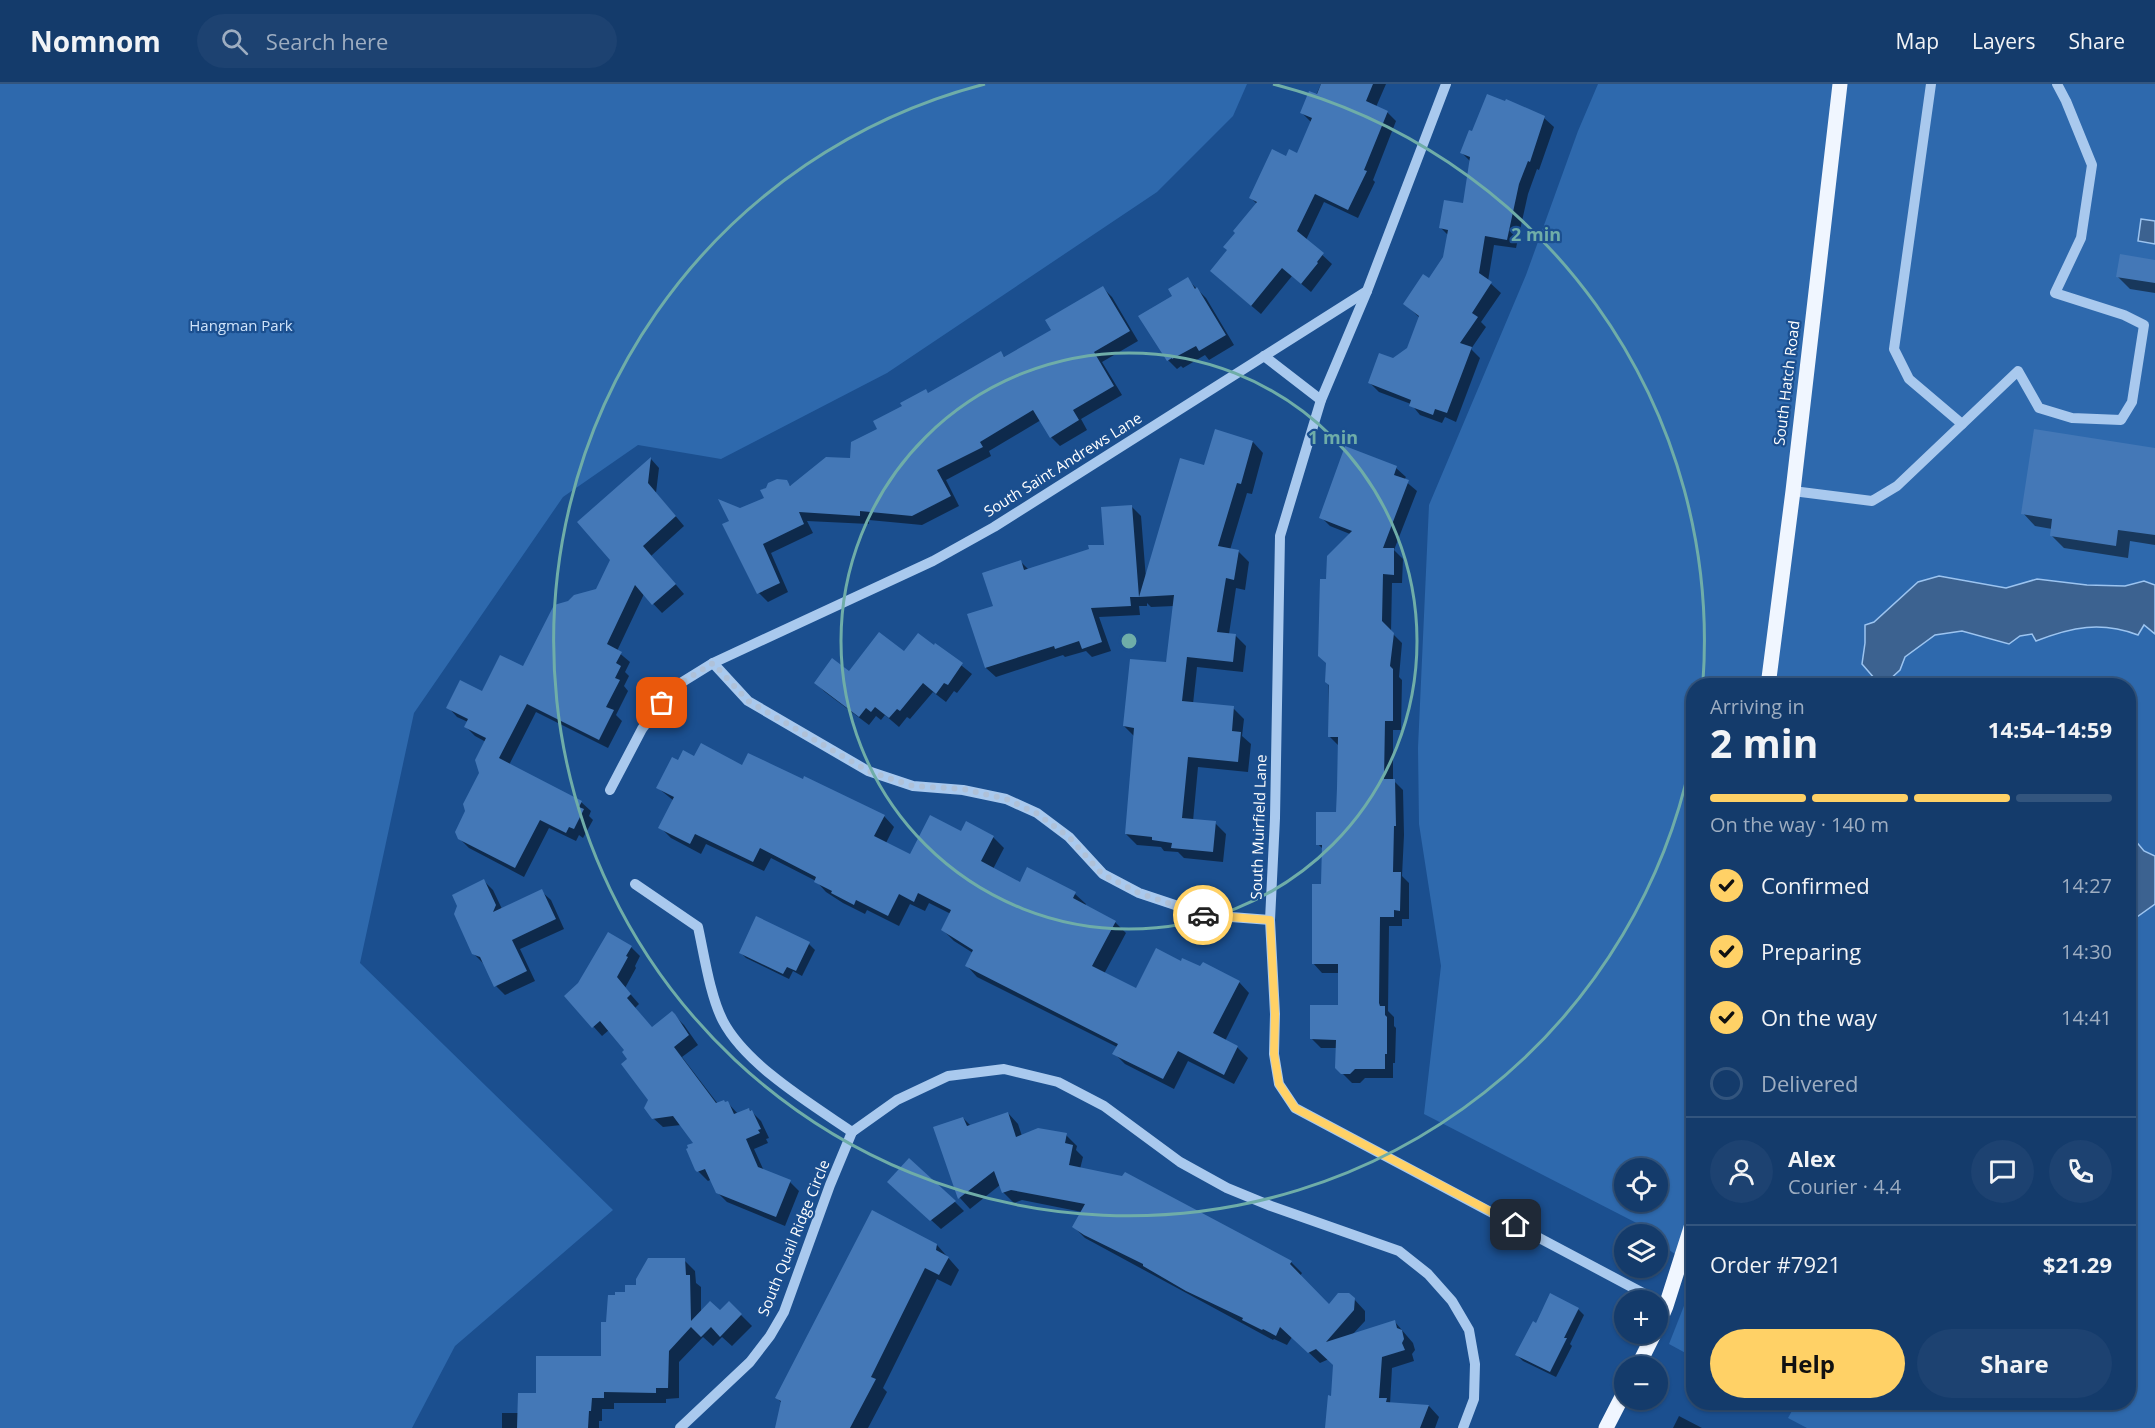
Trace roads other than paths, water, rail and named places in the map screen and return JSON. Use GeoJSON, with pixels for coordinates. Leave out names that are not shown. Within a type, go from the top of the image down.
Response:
{"type":"FeatureCollection","features":[{"type":"Feature","properties":{"kind":"main road","name":"South Hatch Road"},"geometry":{"type":"LineString","coordinates":[[1769,678],[1840,84]]}},
{"type":"Feature","properties":{"kind":"main road"},"geometry":{"type":"LineString","coordinates":[[1665,1290],[1686,1238]]}},
{"type":"Feature","properties":{"kind":"main road"},"geometry":{"type":"LineString","coordinates":[[1606,1428],[1615,1410]]}},
{"type":"Feature","properties":{"kind":"street"},"geometry":{"type":"LineString","coordinates":[[1367,291],[1446,84]]}},
{"type":"Feature","properties":{"kind":"street"},"geometry":{"type":"LineString","coordinates":[[1931,84],[1894,349],[1909,379],[1962,424]]}},
{"type":"Feature","properties":{"kind":"street"},"geometry":{"type":"LineString","coordinates":[[1793,491],[1872,501],[1897,486],[2018,371],[2039,408],[2072,418],[2121,420],[2132,402],[2144,325],[2124,315],[2055,293],[2081,238],[2092,165],[2057,84]]}},
{"type":"Feature","properties":{"kind":"street","name":"South Saint Andrews Lane"},"geometry":{"type":"LineString","coordinates":[[610,790],[642,729],[671,689],[713,663],[933,561],[974,538],[1367,291]]}},
{"type":"Feature","properties":{"kind":"street","name":"South Muirfield Lane"},"geometry":{"type":"LineString","coordinates":[[1367,291],[1321,400],[1280,536],[1275,818],[1270,920],[1275,1014],[1274,1054],[1279,1084],[1295,1108],[1636,1290]]}},
{"type":"Feature","properties":{"kind":"street"},"geometry":{"type":"LineString","coordinates":[[1264,356],[1321,400]]}},
{"type":"Feature","properties":{"kind":"street"},"geometry":{"type":"LineString","coordinates":[[713,663],[748,701],[868,771],[913,786],[963,789],[1006,799],[1036,813],[1069,837],[1102,874],[1139,893],[1205,915],[1270,920]]}},
{"type":"Feature","properties":{"kind":"street"},"geometry":{"type":"LineString","coordinates":[[635,884],[698,927],[712,990],[722,1021],[746,1053],[795,1092],[852,1132],[897,1100],[948,1076],[1004,1069],[1058,1082],[1104,1106],[1180,1162],[1227,1188],[1270,1206],[1399,1251],[1428,1274],[1452,1301],[1469,1330],[1475,1364],[1474,1399],[1463,1428]]}},
{"type":"Feature","properties":{"kind":"street","name":"South Quail Ridge Circle"},"geometry":{"type":"LineString","coordinates":[[680,1428],[750,1362],[770,1336],[784,1312],[830,1185],[852,1132]]}},
{"type":"Feature","properties":{"kind":"park label","name":"Hangman Park"},"geometry":{"type":"Point","coordinates":[241,326]}}]}
